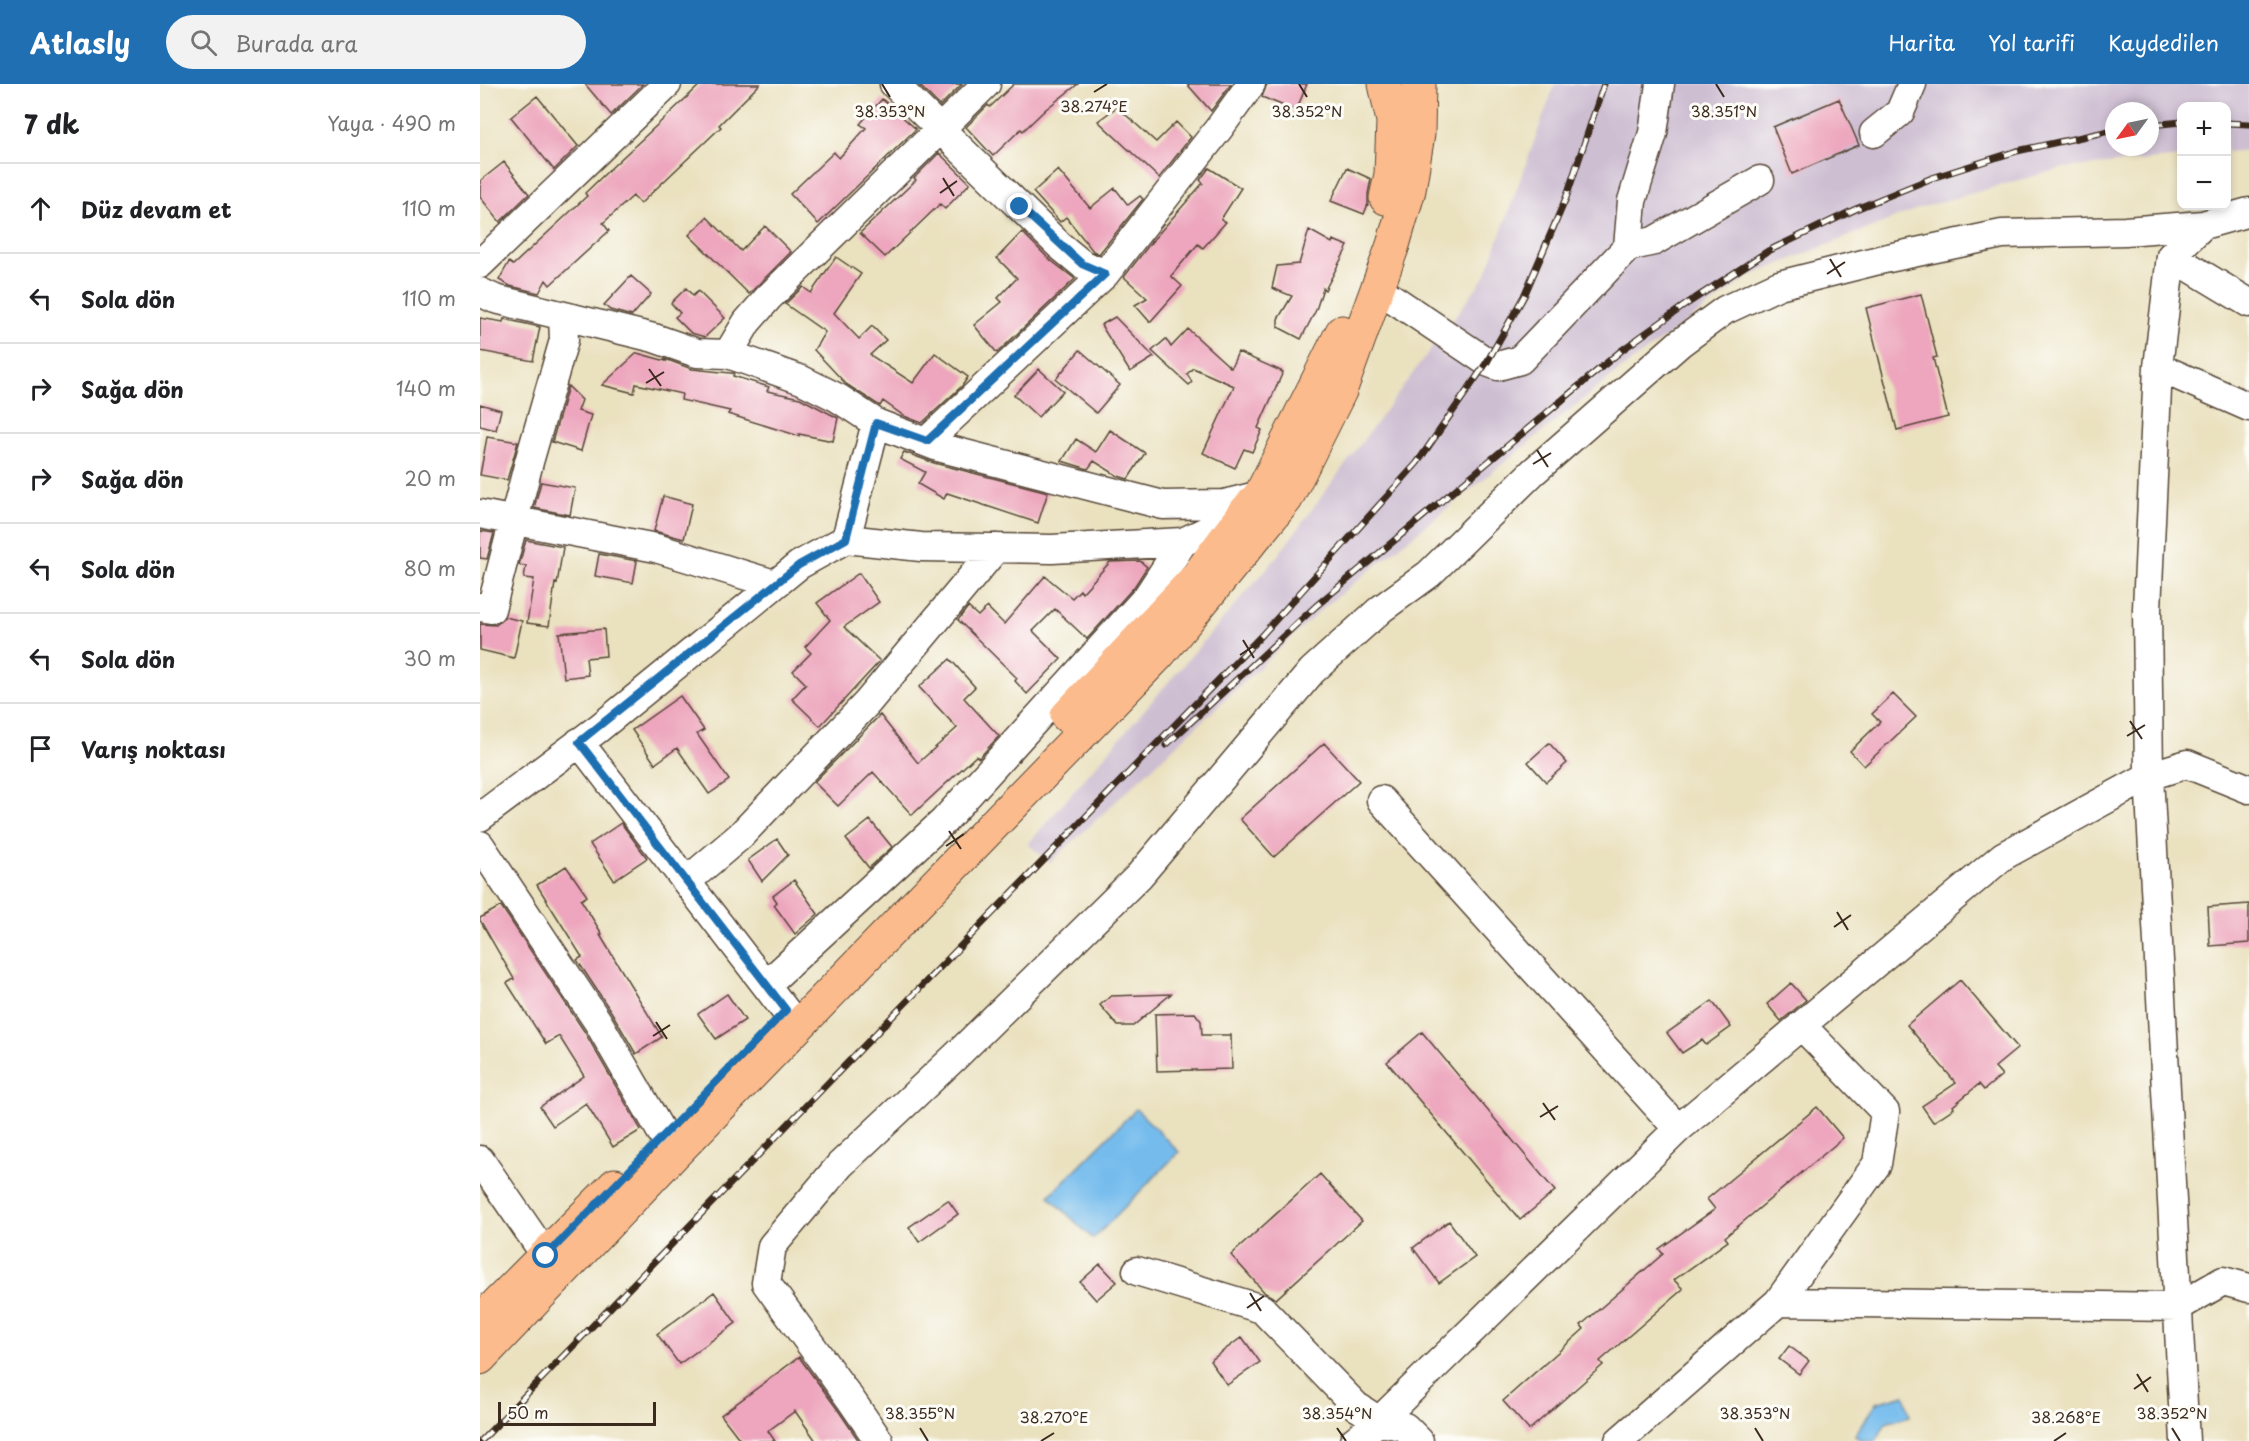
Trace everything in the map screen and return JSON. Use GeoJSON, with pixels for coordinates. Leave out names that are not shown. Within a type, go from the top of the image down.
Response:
{"type":"FeatureCollection","features":[{"type":"Feature","properties":{"kind":"main road"},"geometry":{"type":"LineString","coordinates":[[792,1018],[1264,502],[1341,334],[1378,239],[1391,174],[1393,121],[1385,84]]}},
{"type":"Feature","properties":{"kind":"main road"},"geometry":{"type":"LineString","coordinates":[[480,1358],[553,1266],[669,1144],[792,1018],[1159,654],[1340,391],[1394,245],[1409,190],[1418,134],[1419,84]]}},
{"type":"Feature","properties":{"kind":"main road"},"geometry":{"type":"LineString","coordinates":[[480,1321],[553,1266]]}},
{"type":"Feature","properties":{"kind":"street"},"geometry":{"type":"LineString","coordinates":[[480,264],[667,84]]}},
{"type":"Feature","properties":{"kind":"street"},"geometry":{"type":"LineString","coordinates":[[894,84],[1060,246],[1082,264],[1105,274]]}},
{"type":"Feature","properties":{"kind":"street"},"geometry":{"type":"LineString","coordinates":[[728,354],[747,322],[768,298],[986,84]]}},
{"type":"Feature","properties":{"kind":"street"},"geometry":{"type":"LineString","coordinates":[[927,441],[1105,274],[1251,84]]}},
{"type":"Feature","properties":{"kind":"street"},"geometry":{"type":"LineString","coordinates":[[1628,247],[1632,201],[1653,133],[1660,84]]}},
{"type":"Feature","properties":{"kind":"street"},"geometry":{"type":"LineString","coordinates":[[1874,133],[1900,112],[1912,84]]}},
{"type":"Feature","properties":{"kind":"street"},"geometry":{"type":"LineString","coordinates":[[1377,288],[1487,362],[1498,366],[1520,360],[1628,247],[1654,241],[1760,180]]}},
{"type":"Feature","properties":{"kind":"street"},"geometry":{"type":"LineString","coordinates":[[879,1441],[766,1283],[772,1246],[840,1165],[956,1056],[1139,876],[1312,671],[1380,609],[1429,574],[1533,472],[1680,343],[1725,310],[1779,285],[1879,260],[2002,234],[2125,231],[2204,225],[2249,213]]}},
{"type":"Feature","properties":{"kind":"street"},"geometry":{"type":"LineString","coordinates":[[2185,1441],[2149,776],[2147,609],[2158,367],[2171,256],[2204,225]]}},
{"type":"Feature","properties":{"kind":"street"},"geometry":{"type":"LineString","coordinates":[[2171,256],[2249,303]]}},
{"type":"Feature","properties":{"kind":"street"},"geometry":{"type":"LineString","coordinates":[[480,292],[495,299],[654,338],[697,353],[728,354],[802,380],[838,398],[876,423],[938,447],[1163,505],[1264,502]]}},
{"type":"Feature","properties":{"kind":"street"},"geometry":{"type":"LineString","coordinates":[[480,607],[491,609],[513,521],[564,340],[563,316]]}},
{"type":"Feature","properties":{"kind":"street"},"geometry":{"type":"LineString","coordinates":[[2158,367],[2249,407]]}},
{"type":"Feature","properties":{"kind":"street"},"geometry":{"type":"LineString","coordinates":[[846,539],[876,423]]}},
{"type":"Feature","properties":{"kind":"street"},"geometry":{"type":"LineString","coordinates":[[480,817],[579,742],[799,565],[846,539],[921,547],[1052,549],[1183,542],[1264,502]]}},
{"type":"Feature","properties":{"kind":"street"},"geometry":{"type":"LineString","coordinates":[[480,514],[656,548],[774,584]]}},
{"type":"Feature","properties":{"kind":"street"},"geometry":{"type":"LineString","coordinates":[[767,984],[944,821],[1147,597],[1183,542]]}},
{"type":"Feature","properties":{"kind":"street"},"geometry":{"type":"LineString","coordinates":[[687,881],[740,837],[867,703],[996,548]]}},
{"type":"Feature","properties":{"kind":"street"},"geometry":{"type":"LineString","coordinates":[[579,742],[792,1018]]}},
{"type":"Feature","properties":{"kind":"street"},"geometry":{"type":"LineString","coordinates":[[1354,1441],[1379,1421],[1678,1129],[2003,856],[2149,776],[2187,764],[2249,789]]}},
{"type":"Feature","properties":{"kind":"street"},"geometry":{"type":"LineString","coordinates":[[1381,800],[1678,1129]]}},
{"type":"Feature","properties":{"kind":"street"},"geometry":{"type":"LineString","coordinates":[[480,845],[598,1022],[669,1144]]}},
{"type":"Feature","properties":{"kind":"street"},"geometry":{"type":"LineString","coordinates":[[1619,1441],[1778,1302],[1876,1164],[1885,1112],[1801,1025]]}},
{"type":"Feature","properties":{"kind":"street"},"geometry":{"type":"LineString","coordinates":[[480,1160],[553,1266]]}},
{"type":"Feature","properties":{"kind":"street"},"geometry":{"type":"LineString","coordinates":[[1137,1271],[1262,1309],[1356,1406],[1379,1421],[1405,1427],[1419,1441]]}},
{"type":"Feature","properties":{"kind":"street"},"geometry":{"type":"LineString","coordinates":[[1778,1302],[2178,1307],[2223,1281],[2249,1288]]}},
{"type":"Feature","properties":{"kind":"shaded area"},"geometry":{"type":"Polygon","coordinates":[[[1555,84],[2249,84],[2249,150],[2231,152],[2231,102],[2177,102],[2177,157],[2063,168],[1920,208],[1750,276],[1617,372],[1323,608],[1050,863],[1028,844],[1276,558],[1485,276],[1555,84]]]}},
{"type":"Feature","properties":{"kind":"water"},"geometry":{"type":"Polygon","coordinates":[[[1136,1109],[1179,1152],[1093,1239],[1049,1196],[1136,1109]]]}},
{"type":"Feature","properties":{"kind":"water"},"geometry":{"type":"Polygon","coordinates":[[[1905,1395],[1910,1416],[1886,1423],[1876,1441],[1863,1441],[1855,1436],[1876,1403],[1905,1395]]]}},
{"type":"Feature","properties":{"kind":"building"},"geometry":{"type":"Polygon","coordinates":[[[585,84],[643,84],[611,115],[585,84]]]}},
{"type":"Feature","properties":{"kind":"building"},"geometry":{"type":"Polygon","coordinates":[[[701,84],[760,84],[719,125],[721,127],[640,204],[633,196],[603,223],[609,231],[550,285],[546,280],[539,293],[510,286],[499,280],[509,262],[513,265],[587,196],[585,193],[701,84]]]}},
{"type":"Feature","properties":{"kind":"building"},"geometry":{"type":"Polygon","coordinates":[[[918,84],[962,84],[940,106],[918,84]]]}},
{"type":"Feature","properties":{"kind":"building"},"geometry":{"type":"Polygon","coordinates":[[[1014,84],[1078,84],[1023,131],[1021,129],[993,156],[966,127],[1014,84]]]}},
{"type":"Feature","properties":{"kind":"building"},"geometry":{"type":"Polygon","coordinates":[[[1187,84],[1231,84],[1211,111],[1187,84]]]}},
{"type":"Feature","properties":{"kind":"building"},"geometry":{"type":"Polygon","coordinates":[[[1267,84],[1307,84],[1296,111],[1262,97],[1267,84]]]}},
{"type":"Feature","properties":{"kind":"building"},"geometry":{"type":"Polygon","coordinates":[[[537,96],[578,146],[554,170],[511,117],[537,96]]]}},
{"type":"Feature","properties":{"kind":"building"},"geometry":{"type":"Polygon","coordinates":[[[882,99],[916,129],[818,224],[790,194],[834,152],[839,158],[866,128],[860,124],[882,99]]]}},
{"type":"Feature","properties":{"kind":"building"},"geometry":{"type":"Polygon","coordinates":[[[1839,99],[1859,145],[1792,174],[1773,127],[1839,99]]]}},
{"type":"Feature","properties":{"kind":"building"},"geometry":{"type":"Polygon","coordinates":[[[1117,107],[1156,142],[1176,122],[1191,137],[1159,178],[1098,121],[1117,107]]]}},
{"type":"Feature","properties":{"kind":"building"},"geometry":{"type":"Polygon","coordinates":[[[939,153],[970,183],[945,209],[940,204],[885,257],[860,233],[916,180],[914,178],[939,153]]]}},
{"type":"Feature","properties":{"kind":"building"},"geometry":{"type":"Polygon","coordinates":[[[504,162],[529,194],[500,222],[480,197],[480,181],[504,162]]]}},
{"type":"Feature","properties":{"kind":"building"},"geometry":{"type":"Polygon","coordinates":[[[1209,168],[1241,188],[1221,219],[1226,222],[1203,248],[1198,244],[1171,276],[1182,286],[1150,322],[1135,305],[1147,298],[1124,277],[1203,183],[1200,180],[1209,168]]]}},
{"type":"Feature","properties":{"kind":"building"},"geometry":{"type":"Polygon","coordinates":[[[1347,168],[1371,179],[1368,204],[1364,214],[1331,201],[1347,168]]]}},
{"type":"Feature","properties":{"kind":"building"},"geometry":{"type":"Polygon","coordinates":[[[1058,170],[1090,208],[1115,188],[1128,205],[1140,196],[1143,199],[1099,254],[1093,251],[1066,217],[1060,222],[1033,192],[1058,170]]]}},
{"type":"Feature","properties":{"kind":"building"},"geometry":{"type":"Polygon","coordinates":[[[707,217],[741,251],[765,226],[791,252],[749,294],[689,235],[707,217]]]}},
{"type":"Feature","properties":{"kind":"building"},"geometry":{"type":"Polygon","coordinates":[[[1309,230],[1332,243],[1333,240],[1348,246],[1325,290],[1323,288],[1316,310],[1301,339],[1278,327],[1278,319],[1292,296],[1272,288],[1277,266],[1299,264],[1309,230]]]}},
{"type":"Feature","properties":{"kind":"building"},"geometry":{"type":"Polygon","coordinates":[[[1022,232],[1049,259],[1075,279],[997,353],[974,325],[1002,302],[998,298],[1017,278],[997,258],[1022,232]]]}},
{"type":"Feature","properties":{"kind":"building"},"geometry":{"type":"Polygon","coordinates":[[[836,257],[861,274],[834,313],[859,339],[872,326],[886,340],[870,355],[913,383],[935,353],[968,377],[962,386],[922,423],[904,416],[883,401],[880,406],[846,384],[814,350],[825,332],[785,304],[803,287],[811,293],[836,257]]]}},
{"type":"Feature","properties":{"kind":"building"},"geometry":{"type":"Polygon","coordinates":[[[631,276],[651,294],[632,316],[610,310],[604,305],[631,276]]]}},
{"type":"Feature","properties":{"kind":"building"},"geometry":{"type":"Polygon","coordinates":[[[686,288],[693,296],[698,291],[725,318],[705,337],[691,333],[675,317],[680,313],[671,303],[686,288]]]}},
{"type":"Feature","properties":{"kind":"building"},"geometry":{"type":"Polygon","coordinates":[[[1921,294],[1937,357],[1933,358],[1948,417],[1897,430],[1866,308],[1921,294]]]}},
{"type":"Feature","properties":{"kind":"building"},"geometry":{"type":"Polygon","coordinates":[[[1115,317],[1154,357],[1130,372],[1101,325],[1115,317]]]}},
{"type":"Feature","properties":{"kind":"building"},"geometry":{"type":"Polygon","coordinates":[[[480,318],[503,322],[504,319],[540,327],[533,361],[480,351],[480,318]]]}},
{"type":"Feature","properties":{"kind":"building"},"geometry":{"type":"Polygon","coordinates":[[[1188,329],[1231,368],[1238,352],[1283,372],[1258,428],[1262,430],[1252,452],[1244,449],[1235,468],[1203,453],[1234,386],[1193,368],[1187,374],[1192,382],[1189,385],[1152,351],[1166,339],[1171,347],[1188,329]]]}},
{"type":"Feature","properties":{"kind":"building"},"geometry":{"type":"Polygon","coordinates":[[[1080,350],[1120,385],[1096,413],[1056,379],[1080,350]]]}},
{"type":"Feature","properties":{"kind":"building"},"geometry":{"type":"Polygon","coordinates":[[[637,353],[666,361],[665,359],[692,369],[734,373],[733,376],[769,387],[767,391],[800,398],[838,418],[833,441],[799,434],[799,436],[728,414],[730,411],[681,400],[682,394],[636,384],[634,393],[602,385],[637,353]]]}},
{"type":"Feature","properties":{"kind":"building"},"geometry":{"type":"Polygon","coordinates":[[[1039,369],[1063,391],[1038,417],[1014,395],[1039,369]]]}},
{"type":"Feature","properties":{"kind":"building"},"geometry":{"type":"Polygon","coordinates":[[[568,386],[582,400],[578,411],[591,415],[581,451],[552,442],[568,386]]]}},
{"type":"Feature","properties":{"kind":"building"},"geometry":{"type":"Polygon","coordinates":[[[480,404],[501,410],[496,430],[480,426],[480,404]]]}},
{"type":"Feature","properties":{"kind":"building"},"geometry":{"type":"Polygon","coordinates":[[[1110,430],[1145,453],[1128,479],[1118,476],[1094,461],[1088,469],[1062,461],[1076,439],[1096,452],[1110,430]]]}},
{"type":"Feature","properties":{"kind":"building"},"geometry":{"type":"Polygon","coordinates":[[[487,437],[518,442],[507,480],[480,475],[487,437]]]}},
{"type":"Feature","properties":{"kind":"building"},"geometry":{"type":"Polygon","coordinates":[[[904,452],[934,463],[1048,492],[1038,523],[947,493],[944,499],[918,484],[925,472],[900,459],[904,452]]]}},
{"type":"Feature","properties":{"kind":"building"},"geometry":{"type":"Polygon","coordinates":[[[541,482],[575,488],[570,515],[534,508],[541,482]]]}},
{"type":"Feature","properties":{"kind":"building"},"geometry":{"type":"Polygon","coordinates":[[[663,496],[692,504],[684,539],[654,531],[663,496]]]}},
{"type":"Feature","properties":{"kind":"building"},"geometry":{"type":"Polygon","coordinates":[[[480,531],[494,533],[487,559],[480,558],[480,531]]]}},
{"type":"Feature","properties":{"kind":"building"},"geometry":{"type":"Polygon","coordinates":[[[526,540],[563,547],[549,626],[527,623],[534,579],[524,578],[526,566],[519,565],[526,540]]]}},
{"type":"Feature","properties":{"kind":"building"},"geometry":{"type":"Polygon","coordinates":[[[599,554],[637,561],[633,583],[595,576],[599,554]]]}},
{"type":"Feature","properties":{"kind":"building"},"geometry":{"type":"Polygon","coordinates":[[[1140,561],[1147,567],[1134,587],[1087,639],[1055,609],[1033,631],[1061,659],[1027,694],[1015,681],[1017,678],[958,620],[968,607],[978,616],[987,607],[1004,624],[1045,576],[1072,598],[1080,590],[1082,593],[1110,562],[1140,561]]]}},
{"type":"Feature","properties":{"kind":"building"},"geometry":{"type":"Polygon","coordinates":[[[859,573],[879,602],[844,627],[880,661],[820,726],[792,699],[806,684],[793,671],[811,653],[805,647],[830,620],[817,603],[859,573]]]}},
{"type":"Feature","properties":{"kind":"building"},"geometry":{"type":"Polygon","coordinates":[[[505,617],[522,621],[514,658],[480,650],[480,624],[496,625],[505,617]]]}},
{"type":"Feature","properties":{"kind":"building"},"geometry":{"type":"Polygon","coordinates":[[[604,629],[606,656],[586,658],[588,675],[564,678],[559,633],[604,629]]]}},
{"type":"Feature","properties":{"kind":"building"},"geometry":{"type":"Polygon","coordinates":[[[950,659],[975,687],[964,698],[999,736],[979,758],[976,756],[912,815],[873,772],[838,806],[814,782],[880,715],[918,763],[957,728],[919,687],[950,659]]]}},
{"type":"Feature","properties":{"kind":"building"},"geometry":{"type":"Polygon","coordinates":[[[1893,694],[1916,717],[1864,766],[1850,751],[1880,722],[1872,714],[1893,694]]]}},
{"type":"Feature","properties":{"kind":"building"},"geometry":{"type":"Polygon","coordinates":[[[680,696],[704,730],[697,734],[729,780],[709,794],[677,748],[655,764],[632,730],[680,696]]]}},
{"type":"Feature","properties":{"kind":"building"},"geometry":{"type":"Polygon","coordinates":[[[1324,743],[1359,781],[1274,857],[1240,819],[1324,743]]]}},
{"type":"Feature","properties":{"kind":"building"},"geometry":{"type":"Polygon","coordinates":[[[1549,743],[1567,763],[1546,782],[1528,762],[1549,743]]]}},
{"type":"Feature","properties":{"kind":"building"},"geometry":{"type":"Polygon","coordinates":[[[870,820],[892,847],[869,868],[846,839],[870,820]]]}},
{"type":"Feature","properties":{"kind":"building"},"geometry":{"type":"Polygon","coordinates":[[[621,823],[647,858],[614,880],[590,844],[621,823]]]}},
{"type":"Feature","properties":{"kind":"building"},"geometry":{"type":"Polygon","coordinates":[[[777,839],[788,855],[762,881],[748,860],[777,839]]]}},
{"type":"Feature","properties":{"kind":"building"},"geometry":{"type":"Polygon","coordinates":[[[566,866],[587,896],[581,900],[602,934],[600,935],[662,1037],[636,1054],[577,960],[582,957],[537,885],[566,866]]]}},
{"type":"Feature","properties":{"kind":"building"},"geometry":{"type":"Polygon","coordinates":[[[794,880],[818,914],[795,934],[774,905],[777,902],[773,896],[794,880]]]}},
{"type":"Feature","properties":{"kind":"building"},"geometry":{"type":"Polygon","coordinates":[[[2249,904],[2249,943],[2210,946],[2208,907],[2249,904]]]}},
{"type":"Feature","properties":{"kind":"building"},"geometry":{"type":"Polygon","coordinates":[[[501,906],[584,1031],[641,1130],[613,1147],[586,1103],[553,1126],[540,1107],[584,1076],[559,1036],[546,1044],[507,983],[514,979],[480,920],[501,906]]]}},
{"type":"Feature","properties":{"kind":"building"},"geometry":{"type":"Polygon","coordinates":[[[1960,980],[2018,1048],[1995,1067],[2002,1075],[1984,1090],[1979,1084],[1953,1106],[1954,1108],[1933,1122],[1922,1106],[1956,1083],[1907,1025],[1960,980]]]}},
{"type":"Feature","properties":{"kind":"building"},"geometry":{"type":"Polygon","coordinates":[[[1791,983],[1806,1000],[1781,1021],[1767,1004],[1791,983]]]}},
{"type":"Feature","properties":{"kind":"building"},"geometry":{"type":"Polygon","coordinates":[[[727,994],[745,1020],[716,1039],[698,1014],[727,994]]]}},
{"type":"Feature","properties":{"kind":"building"},"geometry":{"type":"Polygon","coordinates":[[[1171,994],[1133,1026],[1118,1026],[1100,1005],[1111,996],[1171,994]]]}},
{"type":"Feature","properties":{"kind":"building"},"geometry":{"type":"Polygon","coordinates":[[[1712,1001],[1731,1027],[1706,1045],[1702,1040],[1682,1053],[1667,1033],[1712,1001]]]}},
{"type":"Feature","properties":{"kind":"building"},"geometry":{"type":"Polygon","coordinates":[[[1195,1013],[1201,1021],[1202,1035],[1231,1035],[1232,1069],[1157,1071],[1155,1014],[1195,1013]]]}},
{"type":"Feature","properties":{"kind":"building"},"geometry":{"type":"Polygon","coordinates":[[[1422,1032],[1555,1191],[1520,1220],[1387,1062],[1422,1032]]]}},
{"type":"Feature","properties":{"kind":"building"},"geometry":{"type":"Polygon","coordinates":[[[1817,1107],[1843,1138],[1725,1237],[1728,1241],[1674,1280],[1683,1289],[1600,1361],[1603,1365],[1529,1430],[1503,1401],[1584,1329],[1581,1325],[1663,1254],[1659,1249],[1715,1209],[1707,1199],[1817,1107]]]}},
{"type":"Feature","properties":{"kind":"building"},"geometry":{"type":"Polygon","coordinates":[[[1320,1174],[1362,1221],[1276,1299],[1265,1293],[1231,1255],[1320,1174]]]}},
{"type":"Feature","properties":{"kind":"building"},"geometry":{"type":"Polygon","coordinates":[[[948,1200],[958,1214],[919,1242],[909,1227],[948,1200]]]}},
{"type":"Feature","properties":{"kind":"building"},"geometry":{"type":"Polygon","coordinates":[[[1449,1221],[1475,1257],[1439,1283],[1413,1248],[1449,1221]]]}},
{"type":"Feature","properties":{"kind":"building"},"geometry":{"type":"Polygon","coordinates":[[[1100,1264],[1117,1282],[1096,1300],[1080,1282],[1100,1264]]]}},
{"type":"Feature","properties":{"kind":"building"},"geometry":{"type":"Polygon","coordinates":[[[714,1292],[736,1323],[679,1364],[657,1334],[714,1292]]]}},
{"type":"Feature","properties":{"kind":"building"},"geometry":{"type":"Polygon","coordinates":[[[1242,1337],[1260,1362],[1227,1385],[1210,1361],[1242,1337]]]}},
{"type":"Feature","properties":{"kind":"building"},"geometry":{"type":"Polygon","coordinates":[[[1789,1346],[1809,1361],[1799,1374],[1779,1359],[1789,1346]]]}},
{"type":"Feature","properties":{"kind":"building"},"geometry":{"type":"Polygon","coordinates":[[[799,1357],[859,1441],[816,1441],[795,1411],[768,1431],[775,1441],[741,1441],[721,1415],[799,1357]]]}},
{"type":"Feature","properties":{"kind":"railway"},"geometry":{"type":"LineString","coordinates":[[481,1441],[1262,635],[1417,463],[1487,362],[1524,296],[1566,198],[1604,84]]}},
{"type":"Feature","properties":{"kind":"railway"},"geometry":{"type":"LineString","coordinates":[[2159,124],[2177,122]]}},
{"type":"Feature","properties":{"kind":"railway"},"geometry":{"type":"LineString","coordinates":[[2231,123],[2249,124]]}},
{"type":"Feature","properties":{"kind":"railway"},"geometry":{"type":"LineString","coordinates":[[1166,745],[1316,606],[1622,350],[1688,303],[1768,251],[1856,209],[1932,178],[2017,151],[2105,132]]}},
{"type":"Feature","properties":{"kind":"route"},"geometry":{"type":"LineString","coordinates":[[546,1256],[786,1010],[579,742],[799,565],[846,539],[876,423],[927,441],[1105,274],[1082,264],[1020,207]]}}]}
